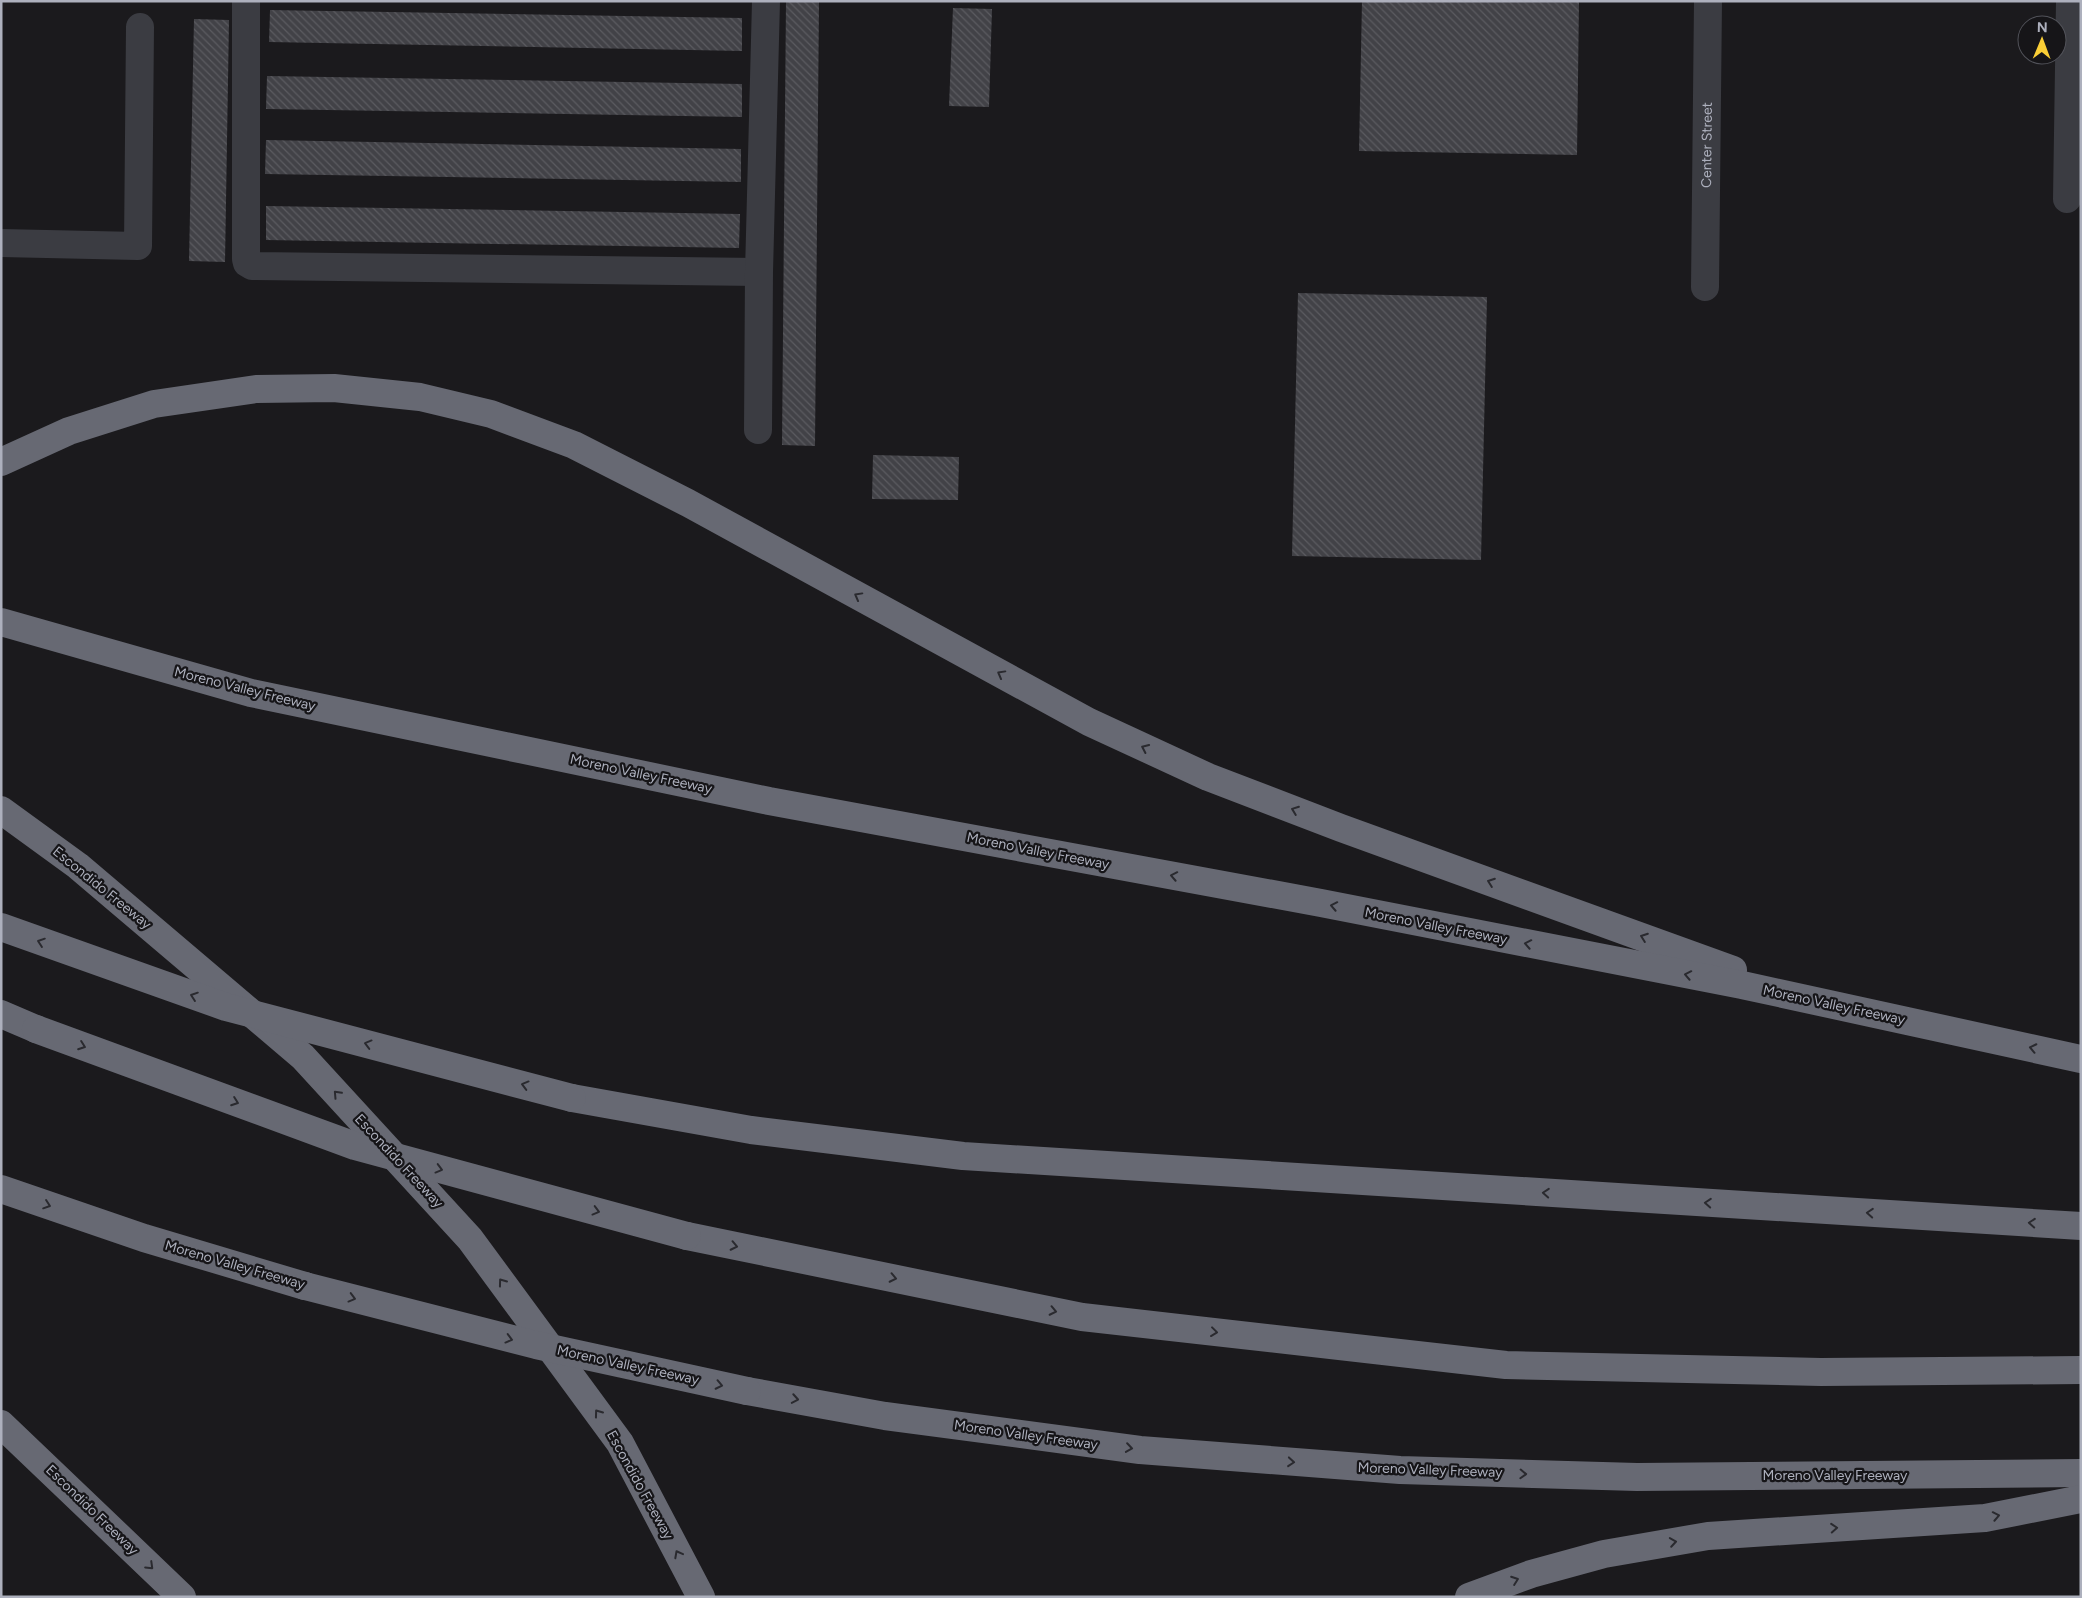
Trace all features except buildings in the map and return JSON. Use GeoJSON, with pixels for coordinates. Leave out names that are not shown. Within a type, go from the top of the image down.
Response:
{"type":"FeatureCollection","features":[{"type":"Feature","properties":{"kind":"highway"},"geometry":{"type":"LineString","coordinates":[[6,460],[69,431],[154,404],[256,389],[334,388],[353,390],[420,398],[491,414],[574,445],[670,494],[1089,722],[1208,777],[1341,828],[1821,1001]]}},
{"type":"Feature","properties":{"kind":"highway","name":"Moreno Valley Freeway"},"geometry":{"type":"LineString","coordinates":[[1,622],[270,698],[769,800],[1312,902],[1821,1001],[2081,1059]]}},
{"type":"Feature","properties":{"kind":"highway","name":"Escondido Freeway"},"geometry":{"type":"LineString","coordinates":[[1,810],[78,866],[303,1057],[470,1239],[620,1443],[702,1597]]}},
{"type":"Feature","properties":{"kind":"highway"},"geometry":{"type":"LineString","coordinates":[[1,927],[226,1007],[572,1098],[751,1130],[963,1156],[2081,1226]]}},
{"type":"Feature","properties":{"kind":"highway"},"geometry":{"type":"LineString","coordinates":[[1,1014],[36,1029],[355,1146],[686,1236],[1082,1317],[1506,1365],[1821,1372],[2081,1370]]}},
{"type":"Feature","properties":{"kind":"highway","name":"Moreno Valley Freeway"},"geometry":{"type":"LineString","coordinates":[[1,1189],[144,1238],[305,1286],[536,1346],[747,1391],[885,1416],[1140,1450],[1400,1470],[1637,1477],[2081,1474]]}},
{"type":"Feature","properties":{"kind":"highway","name":"Escondido Freeway"},"geometry":{"type":"LineString","coordinates":[[1,1424],[182,1597]]}},
{"type":"Feature","properties":{"kind":"highway"},"geometry":{"type":"LineString","coordinates":[[1469,1597],[1531,1574],[1604,1554],[1699,1538],[1984,1518],[2081,1500]]}},
{"type":"Feature","properties":{"kind":"lane"},"geometry":{"type":"LineString","coordinates":[[246,1],[246,259],[252,266],[759,272]]}},
{"type":"Feature","properties":{"kind":"lane"},"geometry":{"type":"LineString","coordinates":[[758,430],[759,272],[766,1]]}},
{"type":"Feature","properties":{"kind":"lane","name":"Center Street"},"geometry":{"type":"LineString","coordinates":[[1705,287],[1708,1]]}},
{"type":"Feature","properties":{"kind":"lane"},"geometry":{"type":"LineString","coordinates":[[2067,199],[2070,1]]}},
{"type":"Feature","properties":{"kind":"lane"},"geometry":{"type":"LineString","coordinates":[[1,243],[138,246],[140,27]]}}]}
